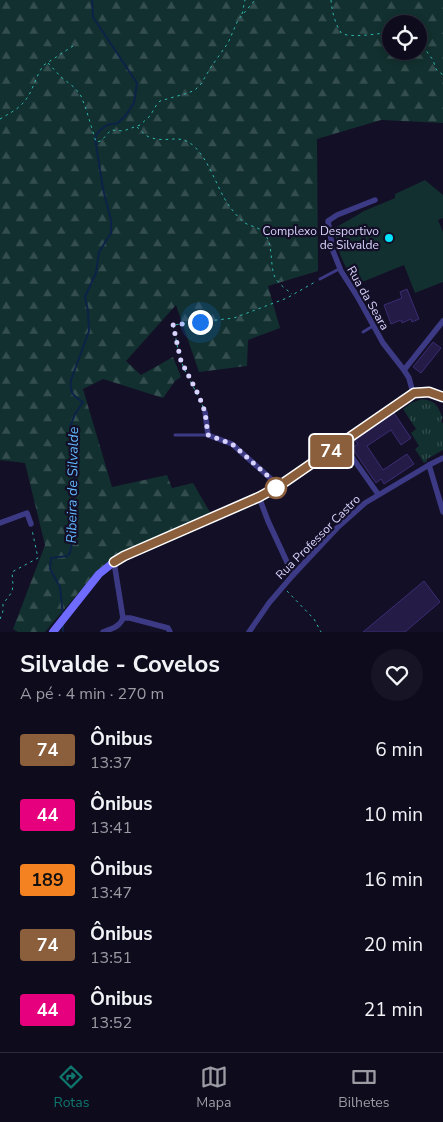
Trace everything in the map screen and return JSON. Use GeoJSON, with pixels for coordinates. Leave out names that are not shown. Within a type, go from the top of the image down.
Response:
{"type":"FeatureCollection","features":[{"type":"Feature","properties":{"kind":"main road"},"geometry":{"type":"LineString","coordinates":[[53,632],[99,574],[114,562],[259,497],[279,486],[414,393],[429,392],[443,397]]}},
{"type":"Feature","properties":{"kind":"street","name":"Rua da Seara"},"geometry":{"type":"LineString","coordinates":[[375,200],[328,221],[333,251],[340,268],[383,343],[410,378],[414,393]]}},
{"type":"Feature","properties":{"kind":"street"},"geometry":{"type":"LineString","coordinates":[[404,370],[443,320]]}},
{"type":"Feature","properties":{"kind":"street"},"geometry":{"type":"LineString","coordinates":[[205,412],[208,435],[232,444],[279,486]]}},
{"type":"Feature","properties":{"kind":"street"},"geometry":{"type":"LineString","coordinates":[[342,443],[378,494]]}},
{"type":"Feature","properties":{"kind":"street","name":"Rua Professor Castro"},"geometry":{"type":"LineString","coordinates":[[249,632],[269,602],[283,586],[364,503],[443,458]]}},
{"type":"Feature","properties":{"kind":"street"},"geometry":{"type":"LineString","coordinates":[[429,465],[443,512]]}},
{"type":"Feature","properties":{"kind":"street"},"geometry":{"type":"LineString","coordinates":[[259,497],[293,575]]}},
{"type":"Feature","properties":{"kind":"street"},"geometry":{"type":"LineString","coordinates":[[0,523],[27,513],[30,524]]}},
{"type":"Feature","properties":{"kind":"street"},"geometry":{"type":"LineString","coordinates":[[103,632],[118,626],[123,618],[114,562]]}},
{"type":"Feature","properties":{"kind":"street"},"geometry":{"type":"LineString","coordinates":[[123,618],[130,618],[168,628],[170,632]]}},
{"type":"Feature","properties":{"kind":"lane"},"geometry":{"type":"LineString","coordinates":[[320,279],[340,268]]}},
{"type":"Feature","properties":{"kind":"lane"},"geometry":{"type":"LineString","coordinates":[[363,332],[373,326]]}},
{"type":"Feature","properties":{"kind":"lane"},"geometry":{"type":"LineString","coordinates":[[175,435],[208,435]]}},
{"type":"Feature","properties":{"kind":"path"},"geometry":{"type":"LineString","coordinates":[[242,14],[246,0]]}},
{"type":"Feature","properties":{"kind":"path"},"geometry":{"type":"LineString","coordinates":[[48,63],[81,96],[96,142],[101,141],[111,130],[123,131],[137,127],[150,116],[160,101],[195,90],[228,43],[242,14],[255,0]]}},
{"type":"Feature","properties":{"kind":"path"},"geometry":{"type":"LineString","coordinates":[[331,0],[337,26],[342,34],[358,36],[382,33]]}},
{"type":"Feature","properties":{"kind":"path"},"geometry":{"type":"LineString","coordinates":[[0,119],[24,102],[40,70],[76,44]]}},
{"type":"Feature","properties":{"kind":"path"},"geometry":{"type":"LineString","coordinates":[[427,52],[433,60],[436,69],[443,75]]}},
{"type":"Feature","properties":{"kind":"path"},"geometry":{"type":"LineString","coordinates":[[137,127],[147,136],[158,139],[176,138],[188,140],[200,152],[234,212],[245,223],[261,230],[266,236],[269,242],[274,275],[292,295]]}},
{"type":"Feature","properties":{"kind":"path"},"geometry":{"type":"LineString","coordinates":[[205,412],[181,361],[173,325],[234,318],[277,302],[320,279]]}},
{"type":"Feature","properties":{"kind":"path"},"geometry":{"type":"LineString","coordinates":[[0,619],[3,604],[12,592],[12,572],[38,558],[30,524]]}},
{"type":"Feature","properties":{"kind":"path"},"geometry":{"type":"LineString","coordinates":[[283,586],[314,619],[321,632]]}},
{"type":"Feature","properties":{"kind":"green space"},"geometry":{"type":"Polygon","coordinates":[[[0,0],[443,0],[443,123],[381,120],[317,139],[318,271],[268,286],[280,328],[248,340],[247,366],[199,372],[176,305],[126,361],[141,375],[173,357],[181,377],[175,381],[163,398],[103,379],[83,389],[112,487],[167,475],[172,488],[193,483],[211,514],[122,553],[97,571],[45,632],[18,632],[13,629],[45,545],[25,463],[0,460],[0,0]]]}},
{"type":"Feature","properties":{"kind":"green space","name":"Complexo Desportivo de Silvalde"},"geometry":{"type":"Polygon","coordinates":[[[425,180],[443,195],[443,218],[438,220],[443,232],[443,282],[415,293],[404,265],[355,285],[336,243],[335,228],[364,211],[395,198],[395,194],[425,180]]]}},
{"type":"Feature","properties":{"kind":"green space"},"geometry":{"type":"Polygon","coordinates":[[[422,399],[436,404],[443,418],[441,420],[443,424],[443,450],[427,459],[424,463],[415,449],[419,446],[411,433],[416,429],[403,409],[411,403],[422,399]]]}},
{"type":"Feature","properties":{"kind":"building"},"geometry":{"type":"Polygon","coordinates":[[[407,289],[419,319],[412,322],[411,319],[402,323],[401,320],[391,324],[384,305],[402,298],[400,292],[407,289]]]}},
{"type":"Feature","properties":{"kind":"building"},"geometry":{"type":"Polygon","coordinates":[[[433,342],[441,348],[421,373],[413,367],[433,342]]]}},
{"type":"Feature","properties":{"kind":"building"},"geometry":{"type":"Polygon","coordinates":[[[394,413],[411,438],[401,445],[391,430],[367,446],[383,470],[407,454],[414,464],[384,484],[381,479],[376,483],[352,448],[358,444],[355,440],[394,413]]]}},
{"type":"Feature","properties":{"kind":"building"},"geometry":{"type":"Polygon","coordinates":[[[424,581],[440,602],[405,632],[363,632],[424,581]]]}},
{"type":"Feature","properties":{"kind":"waterway","name":"Ribeira de Silvalde"},"geometry":{"type":"LineString","coordinates":[[63,616],[60,587],[50,569],[51,558],[67,556],[70,553],[73,537],[70,523],[73,510],[74,450],[70,437],[70,427],[75,414],[83,402],[73,393],[71,380],[89,331],[85,297],[96,273],[99,252],[111,233],[111,220],[103,189],[95,138],[99,131],[107,125],[118,123],[126,115],[134,103],[137,83],[93,17],[92,0]]}},
{"type":"Feature","properties":{"kind":"waterway","name":"Ribeira de Silvalde"},"geometry":{"type":"LineString","coordinates":[[63,625],[63,632]]}},
{"type":"Feature","properties":{"kind":"bus line","name":"74"},"geometry":{"type":"LineString","coordinates":[[114,562],[259,497],[279,486],[414,393],[429,392],[443,397]]}},
{"type":"Feature","properties":{"kind":"place","name":"Complexo Desportivo de Silvalde"},"geometry":{"type":"Point","coordinates":[389,238]}},
{"type":"Feature","properties":{"kind":"route"},"geometry":{"type":"LineString","coordinates":[[200,322],[173,325],[181,361],[205,412],[208,435],[232,444],[279,486],[276,488]]}}]}
